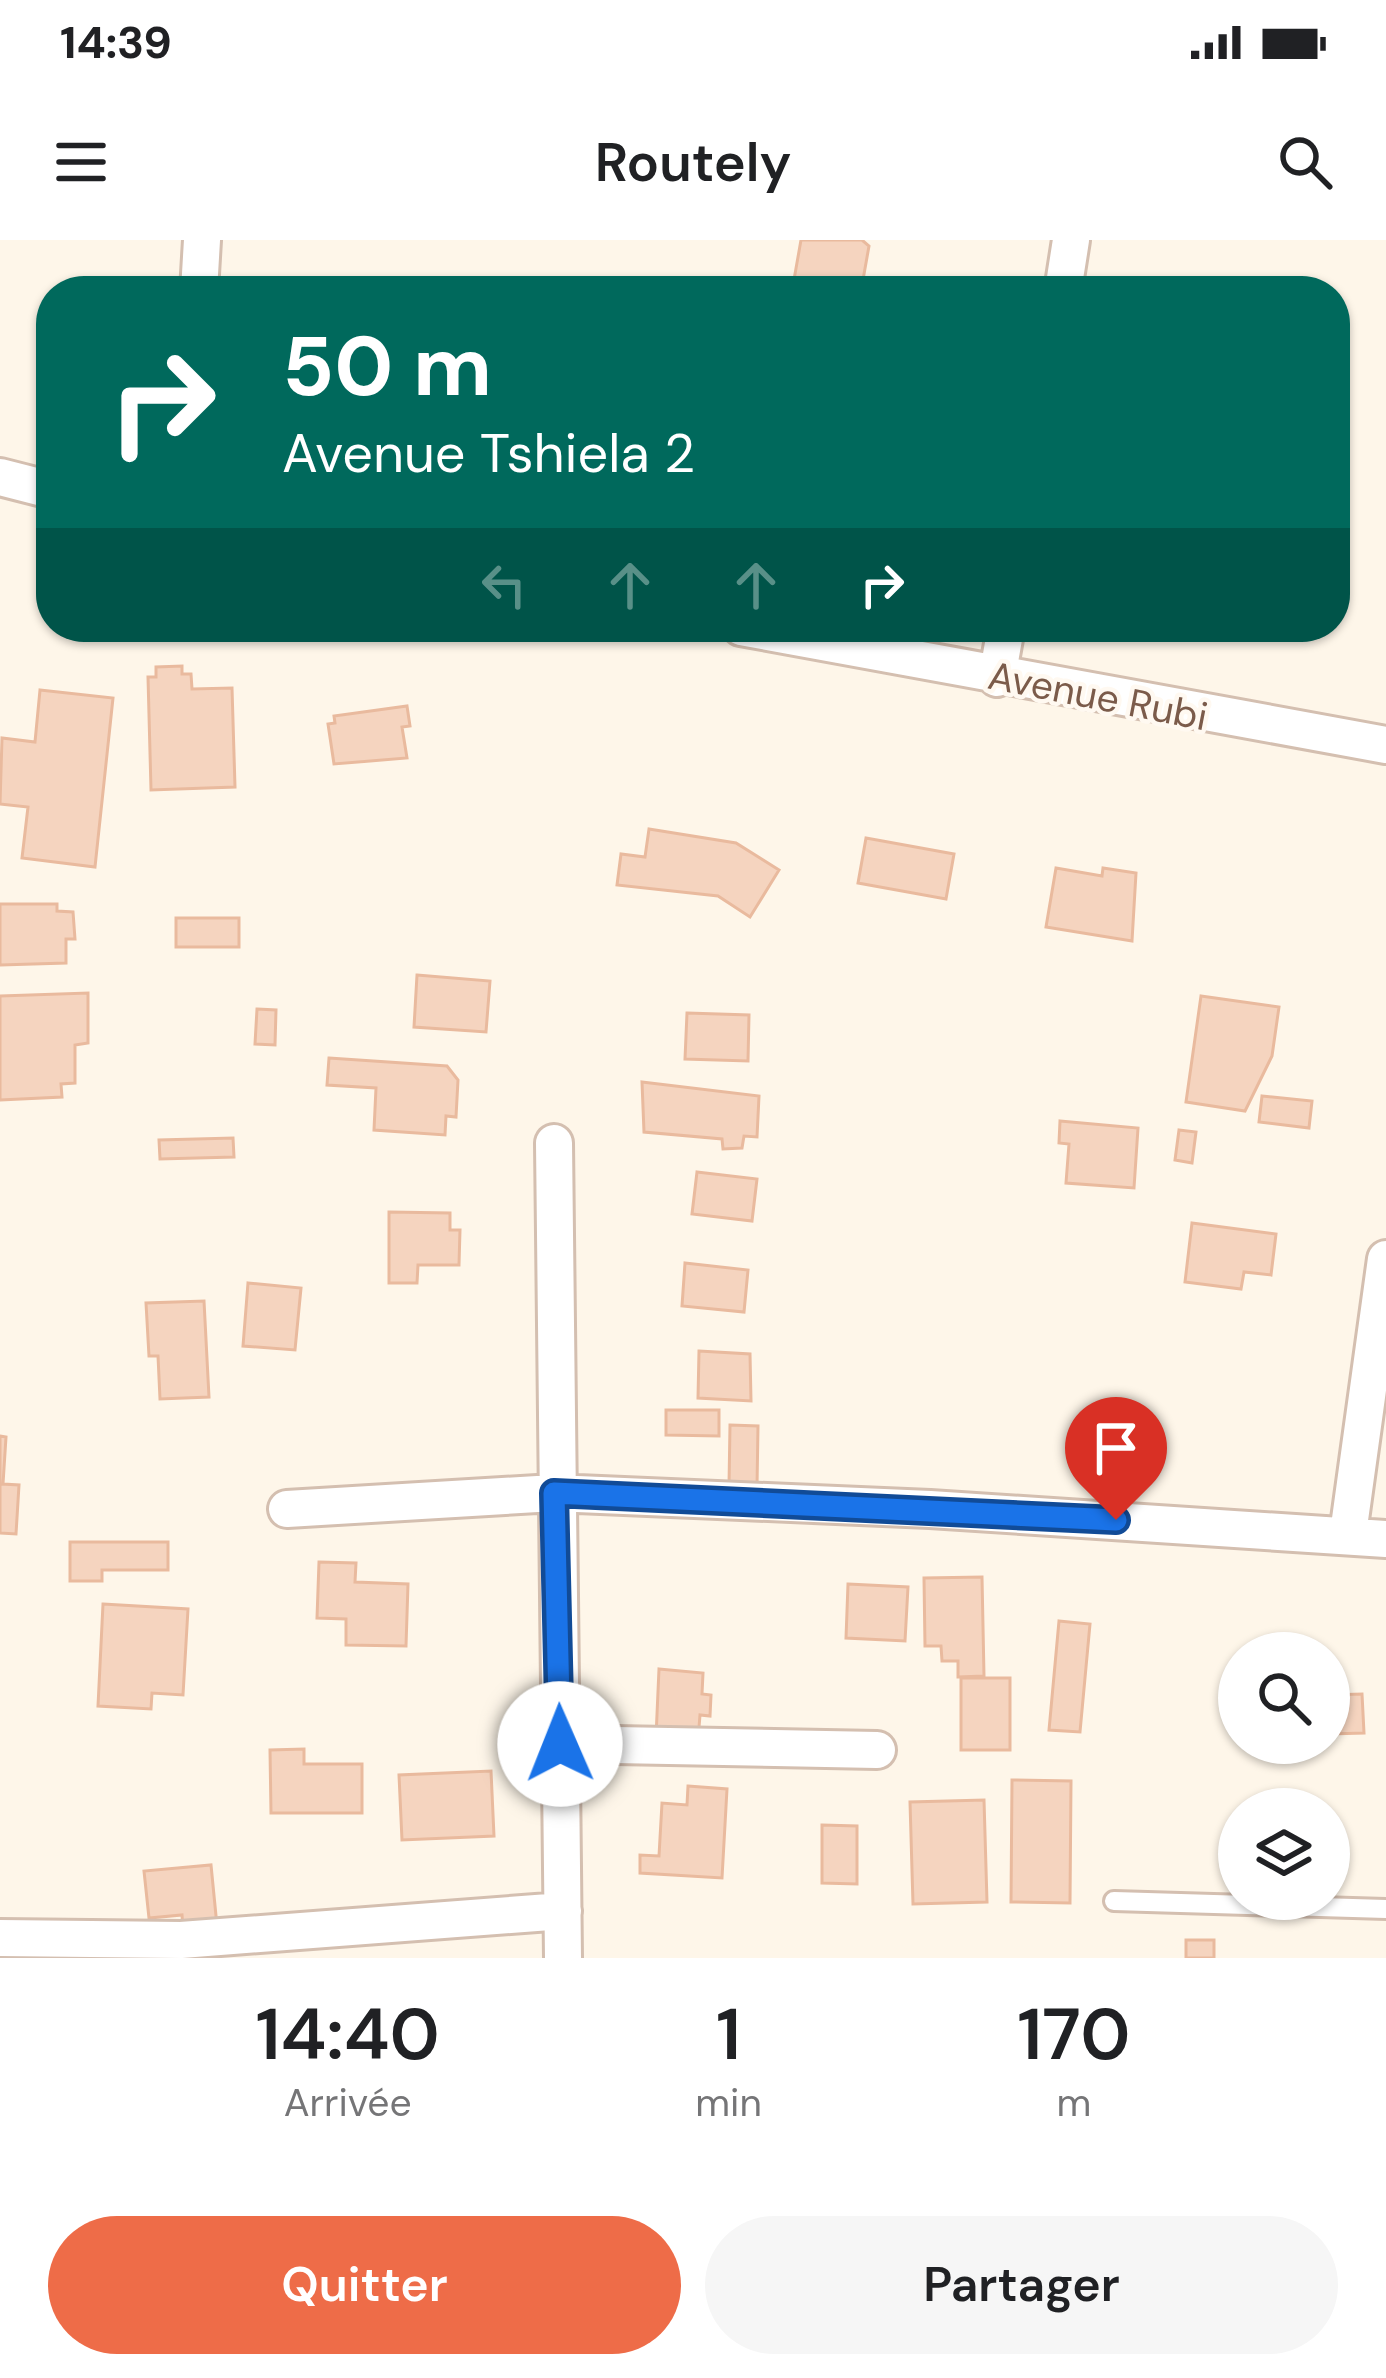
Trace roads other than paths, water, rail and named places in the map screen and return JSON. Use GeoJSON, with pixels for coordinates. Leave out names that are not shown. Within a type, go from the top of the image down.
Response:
{"type":"FeatureCollection","features":[{"type":"Feature","properties":{"kind":"street"},"geometry":{"type":"LineString","coordinates":[[201,276],[202,240]]}},
{"type":"Feature","properties":{"kind":"street"},"geometry":{"type":"LineString","coordinates":[[1065,276],[1071,240]]}},
{"type":"Feature","properties":{"kind":"street"},"geometry":{"type":"LineString","coordinates":[[0,477],[36,486]]}},
{"type":"Feature","properties":{"kind":"street","name":"Avenue Rubi"},"geometry":{"type":"LineString","coordinates":[[816,642],[1386,745]]}},
{"type":"Feature","properties":{"kind":"street"},"geometry":{"type":"LineString","coordinates":[[997,678],[1003,642]]}},
{"type":"Feature","properties":{"kind":"street"},"geometry":{"type":"LineString","coordinates":[[554,1143],[554,1493],[563,1958]]}},
{"type":"Feature","properties":{"kind":"street"},"geometry":{"type":"LineString","coordinates":[[1348,1534],[1386,1259]]}},
{"type":"Feature","properties":{"kind":"street"},"geometry":{"type":"LineString","coordinates":[[287,1509],[554,1493],[1386,1539]]}},
{"type":"Feature","properties":{"kind":"street"},"geometry":{"type":"LineString","coordinates":[[560,1744],[877,1750]]}},
{"type":"Feature","properties":{"kind":"street"},"geometry":{"type":"LineString","coordinates":[[0,1938],[182,1940],[563,1911]]}},
{"type":"Feature","properties":{"kind":"lane"},"geometry":{"type":"LineString","coordinates":[[1114,1901],[1386,1909]]}}]}
